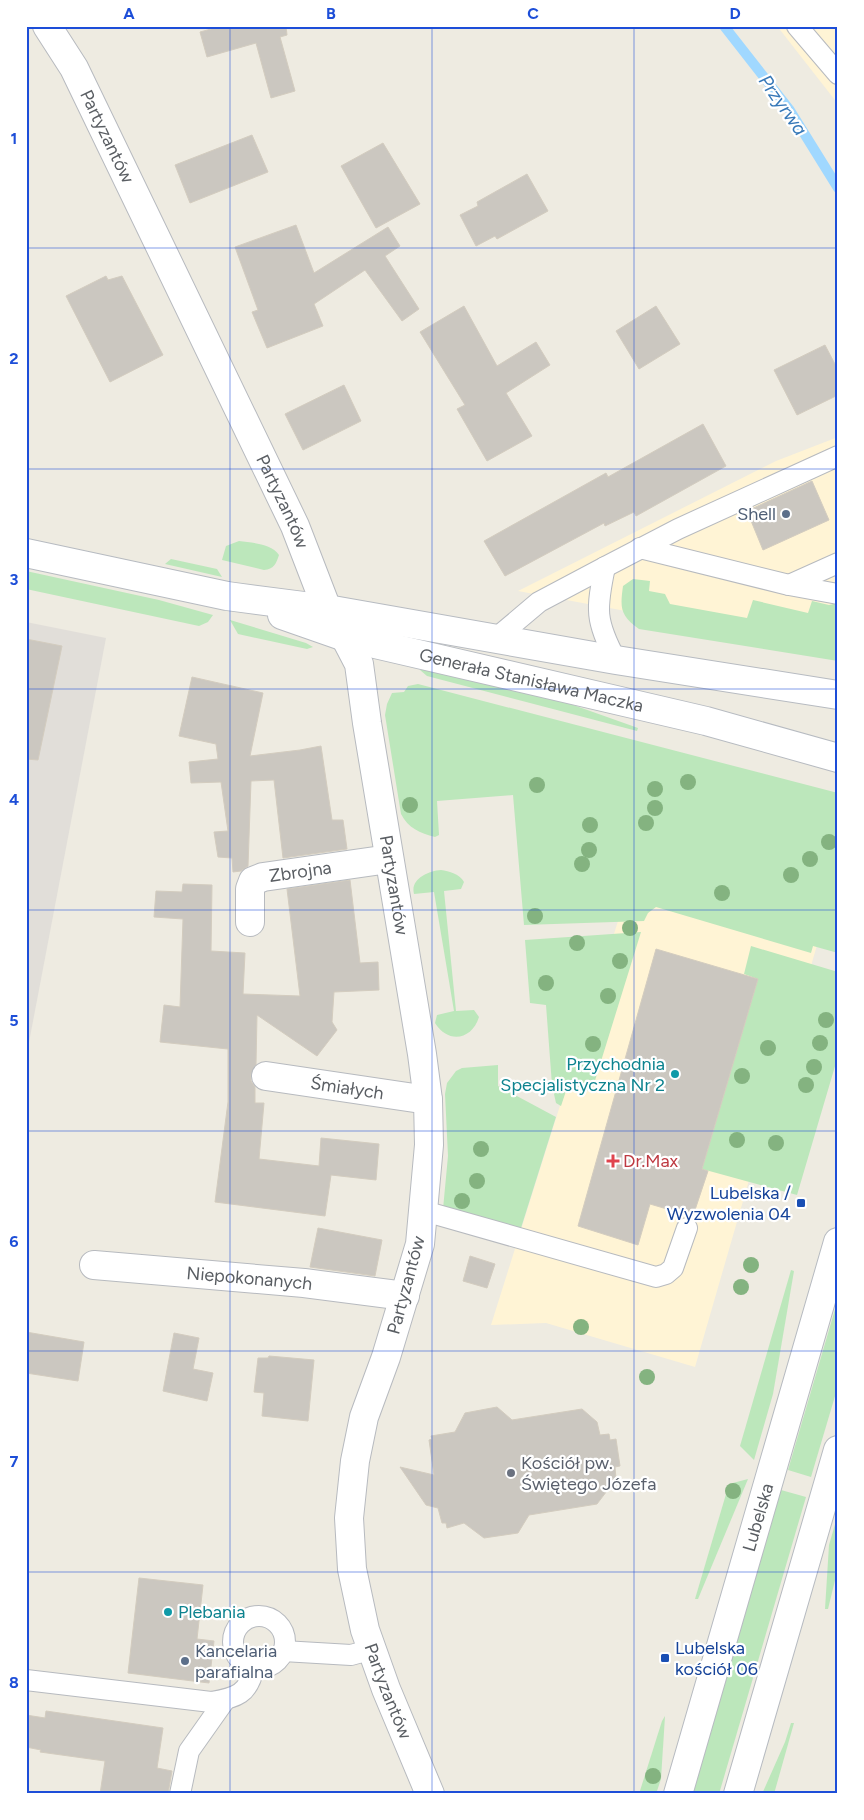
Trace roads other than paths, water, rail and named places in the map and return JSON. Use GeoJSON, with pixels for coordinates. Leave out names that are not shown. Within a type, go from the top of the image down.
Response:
{"type":"FeatureCollection","features":[{"type":"Feature","properties":{"kind":"street","name":"Partyzantów"},"geometry":{"type":"LineString","coordinates":[[47,26],[74,68],[295,526],[327,609],[346,637],[359,664],[428,1100],[430,1145],[420,1244],[386,1356],[364,1417],[354,1461],[349,1518],[352,1569],[365,1630],[386,1689],[430,1794]]}},
{"type":"Feature","properties":{"kind":"street","name":"Generała Stanisława Maczka"},"geometry":{"type":"LineString","coordinates":[[26,553],[227,596],[327,609],[494,640],[838,695]]}},
{"type":"Feature","properties":{"kind":"street","name":"Generała Stanisława Maczka"},"geometry":{"type":"LineString","coordinates":[[227,596],[346,637],[706,721],[838,758]]}},
{"type":"Feature","properties":{"kind":"street","name":"Zbrojna"},"geometry":{"type":"LineString","coordinates":[[250,922],[250,889],[253,881],[263,877],[389,859]]}},
{"type":"Feature","properties":{"kind":"street","name":"Śmiałych"},"geometry":{"type":"LineString","coordinates":[[266,1076],[428,1100]]}},
{"type":"Feature","properties":{"kind":"street","name":"Lubelska"},"geometry":{"type":"LineString","coordinates":[[678,1794],[838,1242]]}},
{"type":"Feature","properties":{"kind":"street","name":"Niepokonanych"},"geometry":{"type":"LineString","coordinates":[[94,1265],[304,1284],[405,1296]]}},
{"type":"Feature","properties":{"kind":"street"},"geometry":{"type":"LineString","coordinates":[[738,1794],[838,1450]]}},
{"type":"Feature","properties":{"kind":"lane"},"geometry":{"type":"LineString","coordinates":[[797,26],[838,74]]}},
{"type":"Feature","properties":{"kind":"lane"},"geometry":{"type":"LineString","coordinates":[[494,640],[539,602],[678,529],[838,456]]}},
{"type":"Feature","properties":{"kind":"lane"},"geometry":{"type":"LineString","coordinates":[[640,548],[789,585],[838,594]]}},
{"type":"Feature","properties":{"kind":"lane"},"geometry":{"type":"LineString","coordinates":[[789,585],[838,563]]}},
{"type":"Feature","properties":{"kind":"lane"},"geometry":{"type":"LineString","coordinates":[[605,567],[599,596],[600,627],[616,660]]}},
{"type":"Feature","properties":{"kind":"lane"},"geometry":{"type":"LineString","coordinates":[[424,1211],[656,1277],[666,1274],[673,1268],[687,1228]]}},
{"type":"Feature","properties":{"kind":"lane"},"geometry":{"type":"LineString","coordinates":[[257,1615],[266,1616],[280,1625],[284,1633],[283,1651],[279,1659],[272,1665],[254,1668],[239,1659],[235,1652],[233,1635],[236,1627],[249,1617],[257,1615]]}},
{"type":"Feature","properties":{"kind":"lane"},"geometry":{"type":"LineString","coordinates":[[283,1651],[351,1656],[373,1649]]}},
{"type":"Feature","properties":{"kind":"lane"},"geometry":{"type":"LineString","coordinates":[[26,1680],[204,1702],[225,1700],[239,1696],[247,1688],[254,1668]]}},
{"type":"Feature","properties":{"kind":"lane"},"geometry":{"type":"LineString","coordinates":[[180,1794],[190,1752],[225,1700]]}},
{"type":"Feature","properties":{"kind":"waterway","name":"Przyrwa"},"geometry":{"type":"LineString","coordinates":[[724,26],[789,109],[838,188]]}},
{"type":"Feature","properties":{"kind":"place","name":"Shell"},"geometry":{"type":"Point","coordinates":[786,514]}},
{"type":"Feature","properties":{"kind":"place","name":"Przychodnia Specjalistyczna Nr 2"},"geometry":{"type":"Point","coordinates":[675,1074]}},
{"type":"Feature","properties":{"kind":"place","name":"Dr.Max"},"geometry":{"type":"Point","coordinates":[613,1161]}},
{"type":"Feature","properties":{"kind":"place","name":"Lubelska / Wyzwolenia 04"},"geometry":{"type":"Point","coordinates":[801,1203]}},
{"type":"Feature","properties":{"kind":"place","name":"Kościół pw. Świętego Józefa"},"geometry":{"type":"Point","coordinates":[511,1473]}},
{"type":"Feature","properties":{"kind":"place","name":"Plebania"},"geometry":{"type":"Point","coordinates":[168,1612]}},
{"type":"Feature","properties":{"kind":"place","name":"Lubelska kościół 06"},"geometry":{"type":"Point","coordinates":[665,1658]}},
{"type":"Feature","properties":{"kind":"place","name":"Kancelaria parafialna"},"geometry":{"type":"Point","coordinates":[185,1661]}}]}
